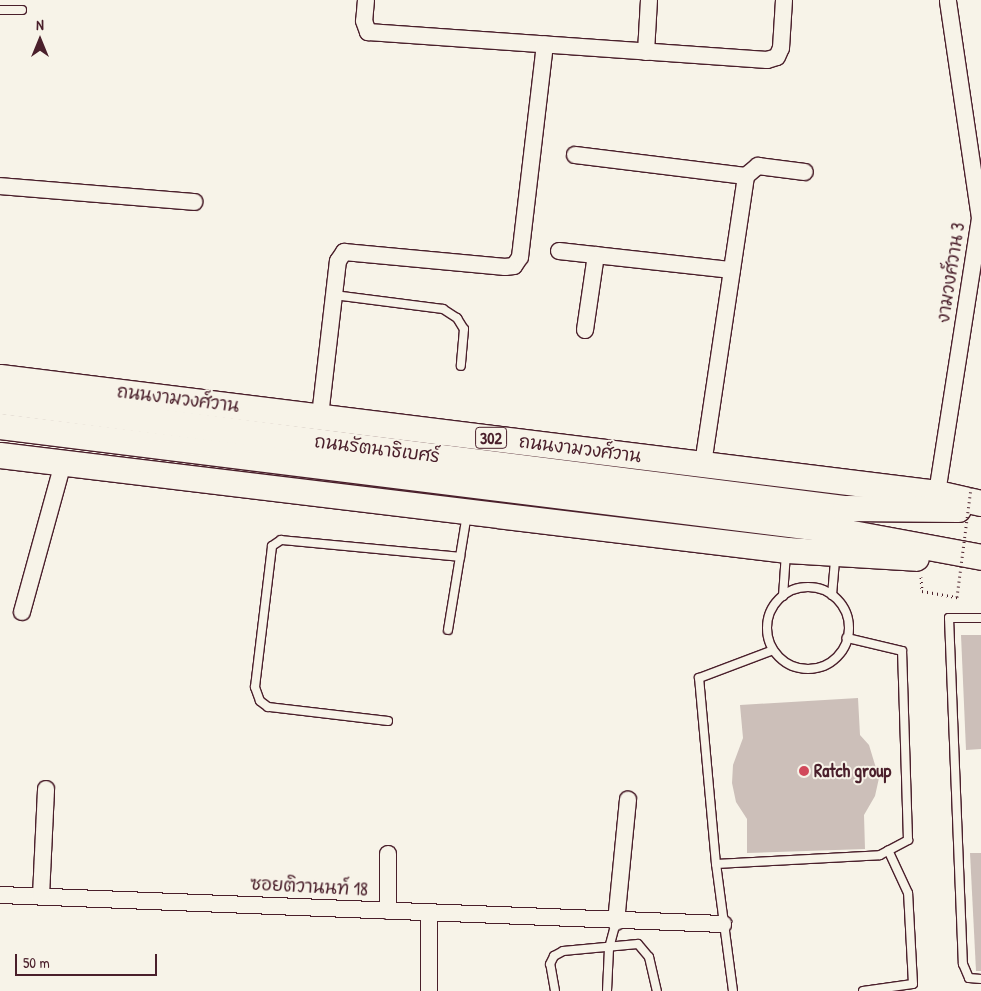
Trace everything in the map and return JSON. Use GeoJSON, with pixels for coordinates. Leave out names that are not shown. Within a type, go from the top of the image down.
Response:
{"type":"FeatureCollection","features":[{"type":"Feature","properties":{"kind":"main road","name":"ถนนงามวงศ์วาน"},"geometry":{"type":"LineString","coordinates":[[0,376],[937,493],[976,495]]}},
{"type":"Feature","properties":{"kind":"main road","name":"ถนนรัตนาธิเบศร์"},"geometry":{"type":"LineString","coordinates":[[0,401],[845,508],[981,510]]}},
{"type":"Feature","properties":{"kind":"main road","name":"ถนนรัตนาธิเบศร์"},"geometry":{"type":"LineString","coordinates":[[0,426],[750,522],[836,530],[981,558]]}},
{"type":"Feature","properties":{"kind":"main road"},"geometry":{"type":"LineString","coordinates":[[0,455],[786,550],[835,555],[981,558]]}},
{"type":"Feature","properties":{"kind":"street"},"geometry":{"type":"LineString","coordinates":[[366,0],[364,21],[368,32],[768,60],[777,57],[781,48],[784,0]]}},
{"type":"Feature","properties":{"kind":"street"},"geometry":{"type":"LineString","coordinates":[[646,52],[649,0]]}},
{"type":"Feature","properties":{"kind":"street","name":"งามวงศ์วาน 3"},"geometry":{"type":"LineString","coordinates":[[937,493],[980,218],[948,0]]}},
{"type":"Feature","properties":{"kind":"street"},"geometry":{"type":"LineString","coordinates":[[320,416],[338,261],[344,252],[514,266],[520,257],[545,44]]}},
{"type":"Feature","properties":{"kind":"street"},"geometry":{"type":"LineString","coordinates":[[575,155],[746,176]]}},
{"type":"Feature","properties":{"kind":"street"},"geometry":{"type":"LineString","coordinates":[[703,464],[746,176],[758,166],[805,172]]}},
{"type":"Feature","properties":{"kind":"street"},"geometry":{"type":"LineString","coordinates":[[0,186],[194,202]]}},
{"type":"Feature","properties":{"kind":"street"},"geometry":{"type":"LineString","coordinates":[[559,251],[732,270]]}},
{"type":"Feature","properties":{"kind":"street"},"geometry":{"type":"LineString","coordinates":[[585,330],[596,256]]}},
{"type":"Feature","properties":{"kind":"street"},"geometry":{"type":"LineString","coordinates":[[22,612],[63,463]]}},
{"type":"Feature","properties":{"kind":"street"},"geometry":{"type":"LineString","coordinates":[[41,896],[46,790]]}},
{"type":"Feature","properties":{"kind":"street"},"geometry":{"type":"LineString","coordinates":[[616,922],[628,800]]}},
{"type":"Feature","properties":{"kind":"street"},"geometry":{"type":"LineString","coordinates":[[388,854],[388,911]]}},
{"type":"Feature","properties":{"kind":"street","name":"ซอยติวานนท์ 18"},"geometry":{"type":"LineString","coordinates":[[0,895],[616,922],[723,924]]}},
{"type":"Feature","properties":{"kind":"street"},"geometry":{"type":"LineString","coordinates":[[429,913],[429,991]]}},
{"type":"Feature","properties":{"kind":"lane"},"geometry":{"type":"LineString","coordinates":[[0,10],[22,10]]}},
{"type":"Feature","properties":{"kind":"lane"},"geometry":{"type":"LineString","coordinates":[[334,295],[443,309],[457,318],[464,328],[461,366]]}},
{"type":"Feature","properties":{"kind":"lane"},"geometry":{"type":"LineString","coordinates":[[448,630],[467,511]]}},
{"type":"Feature","properties":{"kind":"lane"},"geometry":{"type":"LineString","coordinates":[[388,722],[268,707],[260,701],[255,687],[272,546],[281,540],[460,557]]}},
{"type":"Feature","properties":{"kind":"lane"},"geometry":{"type":"LineString","coordinates":[[783,596],[786,550]]}},
{"type":"Feature","properties":{"kind":"lane"},"geometry":{"type":"LineString","coordinates":[[832,595],[835,555]]}},
{"type":"Feature","properties":{"kind":"lane"},"geometry":{"type":"LineString","coordinates":[[802,587],[815,587],[832,595],[846,612],[847,638],[842,651],[820,667],[794,666],[773,650],[766,624],[770,611],[783,596],[802,587]]}},
{"type":"Feature","properties":{"kind":"lane"},"geometry":{"type":"LineString","coordinates":[[981,618],[949,618],[962,964],[969,978],[981,979]]}},
{"type":"Feature","properties":{"kind":"lane"},"geometry":{"type":"LineString","coordinates":[[716,864],[880,855],[908,840],[902,651],[847,638]]}},
{"type":"Feature","properties":{"kind":"lane"},"geometry":{"type":"LineString","coordinates":[[733,991],[716,864],[699,678],[773,650]]}},
{"type":"Feature","properties":{"kind":"lane"},"geometry":{"type":"LineString","coordinates":[[863,991],[913,984],[908,893],[888,850]]}},
{"type":"Feature","properties":{"kind":"lane"},"geometry":{"type":"LineString","coordinates":[[607,991],[609,948],[616,922]]}},
{"type":"Feature","properties":{"kind":"lane"},"geometry":{"type":"LineString","coordinates":[[555,991],[550,964],[554,956],[563,951],[638,944],[644,948],[649,957],[657,991]]}},
{"type":"Feature","properties":{"kind":"path"},"geometry":{"type":"LineString","coordinates":[[922,591],[957,597],[976,495]]}},
{"type":"Feature","properties":{"kind":"building"},"geometry":{"type":"Polygon","coordinates":[[[961,635],[981,635],[981,749],[966,750],[961,635]]]}},
{"type":"Feature","properties":{"kind":"building","name":"Ratch group"},"geometry":{"type":"Polygon","coordinates":[[[858,698],[860,735],[869,745],[879,778],[875,796],[864,815],[865,849],[747,853],[747,819],[736,802],[732,783],[733,765],[743,738],[740,705],[858,698]]]}},
{"type":"Feature","properties":{"kind":"building"},"geometry":{"type":"Polygon","coordinates":[[[970,853],[981,853],[981,971],[976,971],[970,853]]]}},
{"type":"Feature","properties":{"kind":"place","name":"Ratch group"},"geometry":{"type":"Point","coordinates":[804,771]}}]}
